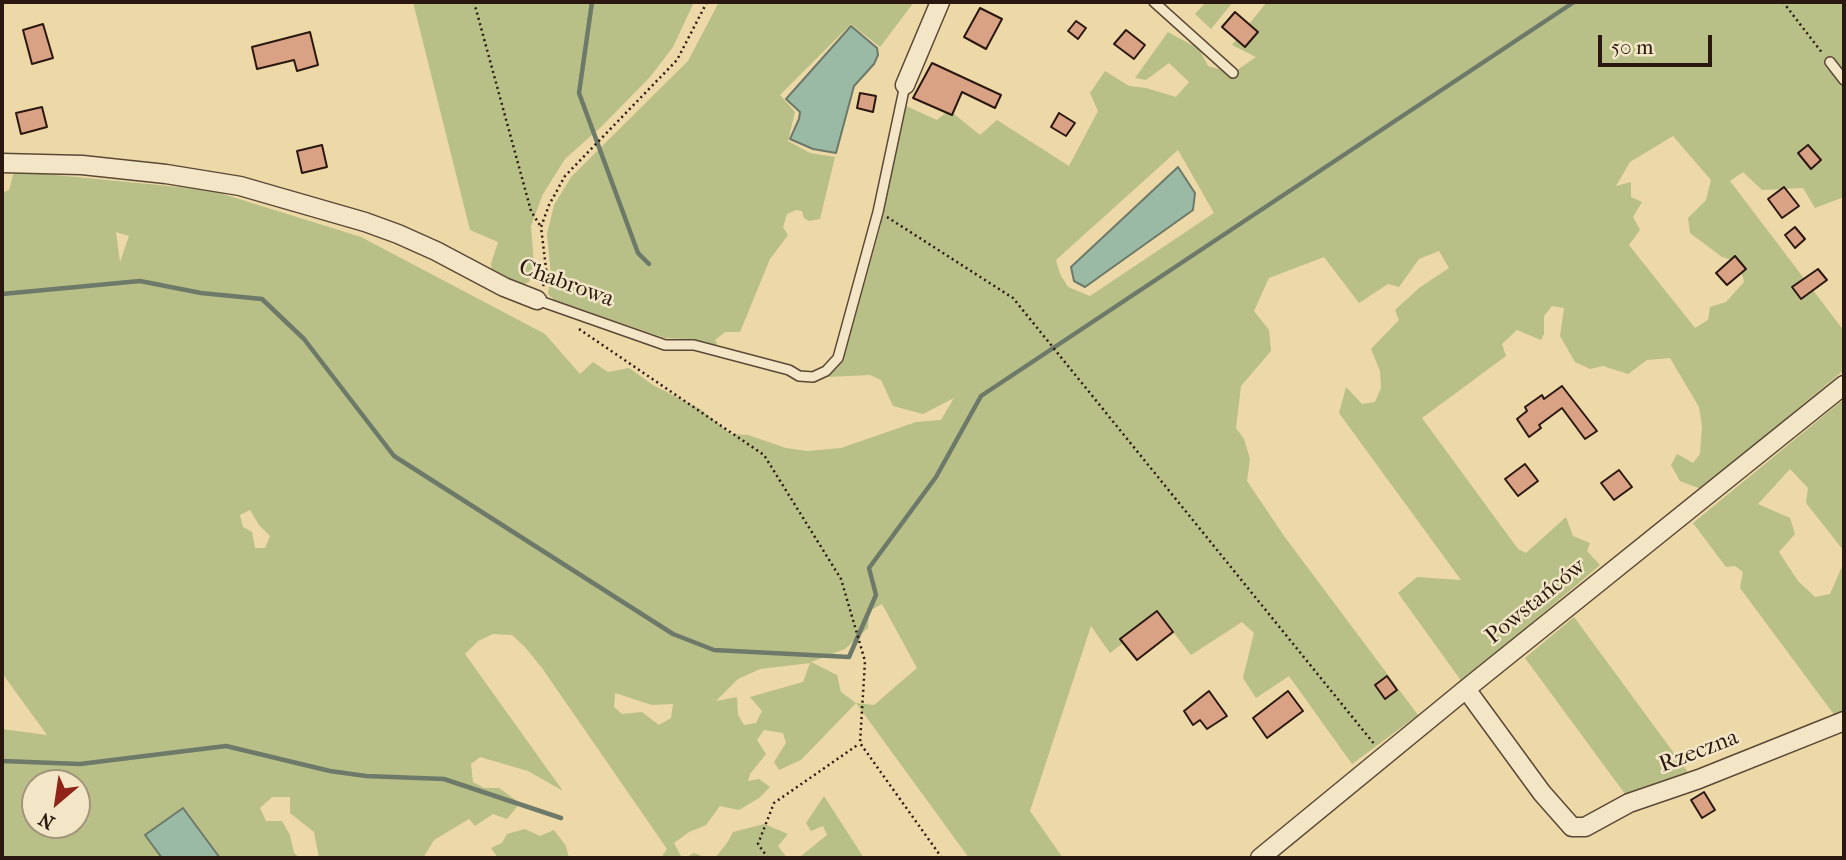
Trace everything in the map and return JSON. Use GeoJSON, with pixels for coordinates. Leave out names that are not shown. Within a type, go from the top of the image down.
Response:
{"type":"FeatureCollection","features":[{"type":"Feature","properties":{"kind":"street"},"geometry":{"type":"LineString","coordinates":[[905,85],[940,2]]}},
{"type":"Feature","properties":{"kind":"street","name":"Chabrowa"},"geometry":{"type":"LineString","coordinates":[[2,163],[82,166],[166,174],[240,186],[387,230],[436,251],[503,288],[537,300]]}},
{"type":"Feature","properties":{"kind":"street","name":"Powstańców"},"geometry":{"type":"LineString","coordinates":[[1263,857],[1466,689],[1844,385]]}},
{"type":"Feature","properties":{"kind":"street","name":"Rzeczna"},"geometry":{"type":"LineString","coordinates":[[1466,689],[1542,793],[1572,827],[1585,827],[1629,803],[1699,779],[1844,721]]}},
{"type":"Feature","properties":{"kind":"lane"},"geometry":{"type":"LineString","coordinates":[[1154,2],[1233,73]]}},
{"type":"Feature","properties":{"kind":"lane"},"geometry":{"type":"LineString","coordinates":[[1830,62],[1844,80]]}},
{"type":"Feature","properties":{"kind":"lane","name":"Chabrowa"},"geometry":{"type":"LineString","coordinates":[[537,300],[665,345],[694,345],[789,370],[799,376],[813,377],[826,371],[838,358],[878,212],[905,85]]}},
{"type":"Feature","properties":{"kind":"path"},"geometry":{"type":"LineString","coordinates":[[474,2],[531,211],[541,227],[547,277],[537,300]]}},
{"type":"Feature","properties":{"kind":"path"},"geometry":{"type":"LineString","coordinates":[[541,227],[549,205],[565,176],[677,60],[707,2]]}},
{"type":"Feature","properties":{"kind":"path"},"geometry":{"type":"LineString","coordinates":[[1783,2],[1830,62]]}},
{"type":"Feature","properties":{"kind":"path"},"geometry":{"type":"LineString","coordinates":[[878,212],[1013,298],[1385,758]]}},
{"type":"Feature","properties":{"kind":"path"},"geometry":{"type":"LineString","coordinates":[[571,323],[764,455],[841,579],[865,661],[860,743],[942,858]]}},
{"type":"Feature","properties":{"kind":"path"},"geometry":{"type":"LineString","coordinates":[[768,858],[758,844],[774,803],[860,743]]}},
{"type":"Feature","properties":{"kind":"green space"},"geometry":{"type":"Polygon","coordinates":[[[413,2],[694,2],[673,47],[650,77],[565,159],[543,194],[531,226],[534,264],[529,282],[519,286],[492,273],[491,264],[498,242],[470,230],[413,2]]]}},
{"type":"Feature","properties":{"kind":"green space"},"geometry":{"type":"Polygon","coordinates":[[[719,2],[914,2],[880,47],[851,24],[780,95],[795,112],[788,141],[810,153],[835,157],[820,219],[809,221],[804,218],[802,211],[796,210],[787,214],[783,227],[788,235],[770,259],[740,332],[725,332],[715,340],[718,346],[689,339],[665,338],[554,300],[548,294],[551,275],[547,234],[554,205],[571,177],[688,61],[719,2]]]}},
{"type":"Feature","properties":{"kind":"green space"},"geometry":{"type":"Polygon","coordinates":[[[1206,2],[1233,2],[1211,29],[1195,14],[1206,2]]]}},
{"type":"Feature","properties":{"kind":"green space"},"geometry":{"type":"Polygon","coordinates":[[[1267,2],[1844,2],[1844,197],[1815,208],[1803,188],[1762,190],[1743,172],[1730,181],[1844,331],[1844,370],[1701,489],[1680,481],[1671,465],[1677,454],[1693,463],[1700,454],[1702,426],[1699,407],[1670,358],[1647,360],[1628,374],[1603,366],[1590,369],[1575,362],[1560,336],[1564,308],[1552,306],[1544,316],[1544,334],[1541,340],[1517,330],[1502,344],[1506,356],[1422,418],[1518,549],[1526,553],[1566,517],[1573,536],[1590,543],[1587,551],[1600,565],[1462,682],[1398,593],[1417,577],[1461,580],[1339,413],[1346,387],[1362,404],[1375,402],[1381,388],[1380,371],[1371,349],[1399,320],[1395,310],[1419,288],[1449,268],[1439,251],[1419,259],[1399,287],[1388,284],[1359,303],[1324,257],[1269,278],[1254,311],[1269,330],[1271,351],[1241,386],[1236,428],[1244,439],[1250,459],[1247,481],[1284,536],[1418,715],[1352,764],[1289,676],[1256,698],[1243,678],[1254,633],[1242,622],[1191,655],[1160,615],[1110,653],[1091,626],[1030,811],[1063,858],[969,858],[856,703],[801,760],[779,770],[774,762],[786,743],[783,733],[764,730],[757,740],[766,754],[750,774],[748,781],[759,779],[770,787],[759,798],[739,810],[720,806],[706,825],[689,832],[674,843],[682,858],[661,858],[667,849],[542,668],[512,635],[493,634],[478,641],[465,654],[563,791],[528,771],[480,757],[471,764],[473,782],[484,788],[499,788],[520,803],[507,819],[493,814],[475,826],[469,819],[434,840],[423,858],[319,858],[314,832],[290,813],[290,797],[272,797],[260,808],[266,821],[282,821],[290,835],[294,853],[300,858],[2,858],[2,729],[47,735],[2,673],[2,193],[9,190],[14,171],[210,190],[361,237],[545,334],[580,374],[593,362],[608,372],[629,368],[653,385],[700,409],[731,434],[748,435],[786,448],[807,451],[841,448],[916,422],[941,420],[954,398],[923,414],[893,406],[881,380],[870,375],[827,377],[844,357],[881,225],[878,212],[906,106],[937,120],[949,110],[980,135],[997,120],[1069,166],[1098,111],[1090,93],[1105,71],[1129,86],[1176,97],[1189,82],[1169,63],[1146,80],[1135,78],[1168,32],[1199,49],[1208,66],[1233,73],[1256,57],[1232,45],[1267,2]],[[1673,136],[1630,162],[1616,186],[1631,182],[1631,197],[1642,202],[1633,217],[1640,230],[1629,245],[1695,328],[1708,320],[1710,307],[1726,302],[1744,282],[1739,262],[1722,257],[1690,233],[1688,218],[1706,200],[1711,180],[1673,136]],[[1178,150],[1056,260],[1068,287],[1090,296],[1214,213],[1178,150]],[[116,232],[120,262],[129,236],[116,232]],[[250,510],[240,515],[243,527],[252,532],[255,548],[265,548],[270,536],[250,510]],[[882,604],[869,611],[868,628],[845,649],[811,662],[837,675],[841,692],[856,703],[874,705],[917,668],[882,604]],[[810,663],[760,669],[738,679],[716,701],[737,697],[738,715],[744,725],[756,723],[762,711],[750,697],[803,682],[810,663]],[[615,693],[614,707],[622,714],[642,712],[659,725],[671,718],[673,704],[652,705],[615,693]]]}},
{"type":"Feature","properties":{"kind":"green space"},"geometry":{"type":"Polygon","coordinates":[[[1844,399],[1844,551],[1806,503],[1808,488],[1790,469],[1758,504],[1790,518],[1795,534],[1779,552],[1798,581],[1815,597],[1830,594],[1844,562],[1844,728],[1740,588],[1743,572],[1735,566],[1726,567],[1693,523],[1844,399]]]}},
{"type":"Feature","properties":{"kind":"green space"},"geometry":{"type":"Polygon","coordinates":[[[1574,617],[1690,775],[1628,798],[1525,658],[1574,617]]]}},
{"type":"Feature","properties":{"kind":"green space"},"geometry":{"type":"Polygon","coordinates":[[[824,796],[864,858],[790,858],[801,856],[827,835],[823,826],[811,831],[806,823],[824,796]]]}},
{"type":"Feature","properties":{"kind":"green space"},"geometry":{"type":"Polygon","coordinates":[[[764,824],[788,834],[778,846],[787,858],[685,858],[694,853],[716,857],[733,832],[764,824]]]}},
{"type":"Feature","properties":{"kind":"green space"},"geometry":{"type":"Polygon","coordinates":[[[525,829],[540,836],[554,830],[566,846],[569,858],[498,858],[491,848],[502,843],[507,834],[525,829]]]}},
{"type":"Feature","properties":{"kind":"shaded area"},"geometry":{"type":"Polygon","coordinates":[[[851,26],[877,48],[878,55],[874,64],[854,86],[836,153],[813,149],[790,139],[800,112],[786,99],[851,26]]]}},
{"type":"Feature","properties":{"kind":"shaded area"},"geometry":{"type":"Polygon","coordinates":[[[1178,167],[1195,193],[1193,210],[1085,287],[1074,281],[1071,267],[1178,167]]]}},
{"type":"Feature","properties":{"kind":"shaded area"},"geometry":{"type":"Polygon","coordinates":[[[183,808],[220,858],[162,858],[145,835],[183,808]]]}},
{"type":"Feature","properties":{"kind":"building"},"geometry":{"type":"Polygon","coordinates":[[[980,8],[1002,19],[986,49],[964,37],[980,8]]]}},
{"type":"Feature","properties":{"kind":"building"},"geometry":{"type":"Polygon","coordinates":[[[1235,12],[1258,32],[1245,47],[1222,27],[1235,12]]]}},
{"type":"Feature","properties":{"kind":"building"},"geometry":{"type":"Polygon","coordinates":[[[1076,21],[1086,28],[1078,39],[1068,31],[1076,21]]]}},
{"type":"Feature","properties":{"kind":"building"},"geometry":{"type":"Polygon","coordinates":[[[43,24],[53,58],[32,64],[23,30],[43,24]]]}},
{"type":"Feature","properties":{"kind":"building"},"geometry":{"type":"Polygon","coordinates":[[[1126,30],[1145,45],[1134,59],[1114,44],[1126,30]]]}},
{"type":"Feature","properties":{"kind":"building"},"geometry":{"type":"Polygon","coordinates":[[[310,32],[318,65],[297,71],[294,60],[257,69],[252,47],[310,32]]]}},
{"type":"Feature","properties":{"kind":"building"},"geometry":{"type":"Polygon","coordinates":[[[932,63],[1001,95],[995,108],[962,92],[952,115],[913,98],[932,63]]]}},
{"type":"Feature","properties":{"kind":"building"},"geometry":{"type":"Polygon","coordinates":[[[860,93],[876,96],[873,112],[857,108],[860,93]]]}},
{"type":"Feature","properties":{"kind":"building"},"geometry":{"type":"Polygon","coordinates":[[[42,107],[47,127],[21,134],[16,113],[42,107]]]}},
{"type":"Feature","properties":{"kind":"building"},"geometry":{"type":"Polygon","coordinates":[[[1059,113],[1075,123],[1066,136],[1051,127],[1059,113]]]}},
{"type":"Feature","properties":{"kind":"building"},"geometry":{"type":"Polygon","coordinates":[[[322,145],[327,167],[302,173],[297,151],[322,145]]]}},
{"type":"Feature","properties":{"kind":"building"},"geometry":{"type":"Polygon","coordinates":[[[1808,145],[1821,160],[1811,169],[1798,153],[1808,145]]]}},
{"type":"Feature","properties":{"kind":"building"},"geometry":{"type":"Polygon","coordinates":[[[1784,187],[1799,206],[1782,218],[1768,199],[1784,187]]]}},
{"type":"Feature","properties":{"kind":"building"},"geometry":{"type":"Polygon","coordinates":[[[1795,227],[1805,239],[1795,248],[1785,235],[1795,227]]]}},
{"type":"Feature","properties":{"kind":"building"},"geometry":{"type":"Polygon","coordinates":[[[1735,256],[1746,269],[1727,285],[1716,273],[1735,256]]]}},
{"type":"Feature","properties":{"kind":"building"},"geometry":{"type":"Polygon","coordinates":[[[1818,269],[1827,280],[1801,299],[1792,287],[1818,269]]]}},
{"type":"Feature","properties":{"kind":"building"},"geometry":{"type":"Polygon","coordinates":[[[1562,386],[1597,431],[1585,439],[1562,408],[1539,425],[1541,428],[1529,437],[1517,419],[1527,411],[1525,407],[1542,395],[1544,399],[1562,386]]]}},
{"type":"Feature","properties":{"kind":"building"},"geometry":{"type":"Polygon","coordinates":[[[1525,464],[1538,481],[1518,496],[1505,479],[1525,464]]]}},
{"type":"Feature","properties":{"kind":"building"},"geometry":{"type":"Polygon","coordinates":[[[1619,470],[1632,487],[1614,500],[1601,483],[1619,470]]]}},
{"type":"Feature","properties":{"kind":"building"},"geometry":{"type":"Polygon","coordinates":[[[1157,611],[1173,632],[1137,660],[1120,639],[1157,611]]]}},
{"type":"Feature","properties":{"kind":"building"},"geometry":{"type":"Polygon","coordinates":[[[1387,676],[1397,690],[1385,699],[1375,685],[1387,676]]]}},
{"type":"Feature","properties":{"kind":"building"},"geometry":{"type":"Polygon","coordinates":[[[1209,691],[1227,716],[1207,729],[1200,720],[1193,725],[1184,711],[1209,691]]]}},
{"type":"Feature","properties":{"kind":"building"},"geometry":{"type":"Polygon","coordinates":[[[1288,691],[1303,711],[1267,738],[1253,718],[1288,691]]]}},
{"type":"Feature","properties":{"kind":"building"},"geometry":{"type":"Polygon","coordinates":[[[1704,792],[1715,810],[1702,818],[1691,800],[1704,792]]]}},
{"type":"Feature","properties":{"kind":"waterway"},"geometry":{"type":"LineString","coordinates":[[592,2],[579,93],[638,253],[649,264]]}},
{"type":"Feature","properties":{"kind":"waterway"},"geometry":{"type":"LineString","coordinates":[[2,294],[140,281],[201,293],[262,299],[304,339],[394,456],[673,634],[714,650],[849,657],[876,595],[869,568],[936,477],[981,396],[1574,2]]}},
{"type":"Feature","properties":{"kind":"waterway"},"geometry":{"type":"LineString","coordinates":[[2,761],[80,764],[226,746],[330,771],[366,776],[444,779],[561,818]]}}]}
